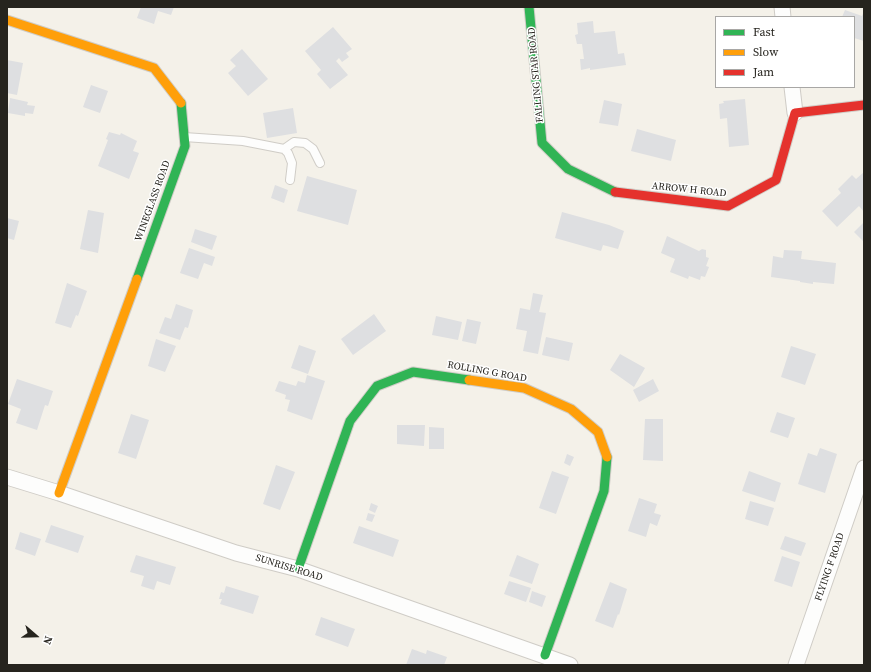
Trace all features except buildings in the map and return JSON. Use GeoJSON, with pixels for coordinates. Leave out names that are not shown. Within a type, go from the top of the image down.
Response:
{"type":"FeatureCollection","features":[{"type":"Feature","properties":{"kind":"street","name":"FALLING STAR ROAD"},"geometry":{"type":"LineString","coordinates":[[530,7],[542,143]]}},
{"type":"Feature","properties":{"kind":"street","name":"WINEGLASS ROAD"},"geometry":{"type":"LineString","coordinates":[[7,20],[154,68],[182,104],[185,146],[60,493]]}},
{"type":"Feature","properties":{"kind":"street"},"geometry":{"type":"LineString","coordinates":[[792,88],[795,113],[864,105]]}},
{"type":"Feature","properties":{"kind":"street","name":"ARROW H ROAD"},"geometry":{"type":"LineString","coordinates":[[542,143],[568,169],[616,193],[728,206],[776,180],[795,113]]}},
{"type":"Feature","properties":{"kind":"street","name":"ROLLING G ROAD"},"geometry":{"type":"LineString","coordinates":[[298,570],[350,421],[377,386],[413,372],[524,388],[571,409],[598,432],[607,457],[604,491],[545,655]]}},
{"type":"Feature","properties":{"kind":"street","name":"FLYING F ROAD"},"geometry":{"type":"LineString","coordinates":[[796,665],[864,468]]}},
{"type":"Feature","properties":{"kind":"street","name":"SUNRISE ROAD"},"geometry":{"type":"LineString","coordinates":[[7,477],[60,493],[236,553],[298,570],[570,665]]}},
{"type":"Feature","properties":{"kind":"lane"},"geometry":{"type":"LineString","coordinates":[[184,137],[243,141],[284,148],[294,142],[305,143],[313,150],[320,163]]}},
{"type":"Feature","properties":{"kind":"lane"},"geometry":{"type":"LineString","coordinates":[[284,148],[292,163],[290,180]]}},
{"type":"Feature","properties":{"kind":"traffic: fast"},"geometry":{"type":"LineString","coordinates":[[529,7],[542,143],[568,169],[615,192]]}},
{"type":"Feature","properties":{"kind":"traffic: fast"},"geometry":{"type":"LineString","coordinates":[[137,279],[185,146],[181,103]]}},
{"type":"Feature","properties":{"kind":"traffic: fast"},"geometry":{"type":"LineString","coordinates":[[298,569],[350,421],[377,386],[413,372],[469,380]]}},
{"type":"Feature","properties":{"kind":"traffic: fast"},"geometry":{"type":"LineString","coordinates":[[545,655],[604,491],[607,457]]}},
{"type":"Feature","properties":{"kind":"traffic: slow"},"geometry":{"type":"LineString","coordinates":[[7,20],[154,68],[181,103]]}},
{"type":"Feature","properties":{"kind":"traffic: slow"},"geometry":{"type":"LineString","coordinates":[[59,493],[137,279]]}},
{"type":"Feature","properties":{"kind":"traffic: slow"},"geometry":{"type":"LineString","coordinates":[[469,380],[524,388],[571,409],[598,432],[607,457]]}},
{"type":"Feature","properties":{"kind":"traffic: jam"},"geometry":{"type":"LineString","coordinates":[[615,192],[728,206],[776,180],[795,113],[864,105]]}}]}
